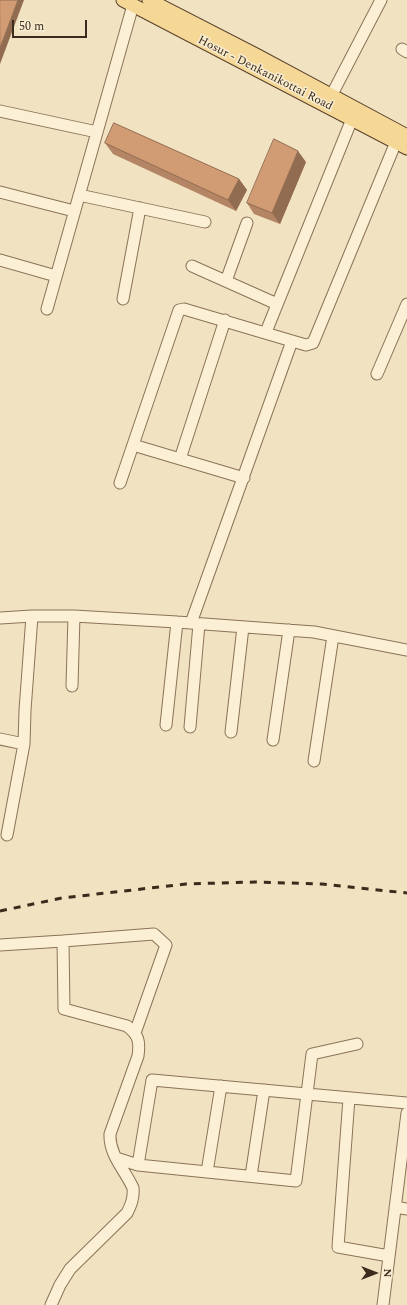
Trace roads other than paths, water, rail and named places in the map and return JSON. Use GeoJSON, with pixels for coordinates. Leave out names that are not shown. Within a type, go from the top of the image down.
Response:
{"type":"FeatureCollection","features":[{"type":"Feature","properties":{"kind":"main road","name":"Hosur - Denkanikottai Road"},"geometry":{"type":"LineString","coordinates":[[128,3],[156,5],[404,142]]}},
{"type":"Feature","properties":{"kind":"main road","name":"Hosur - Denkanikottai Road"},"geometry":{"type":"LineString","coordinates":[[329,101],[352,119],[404,142]]}},
{"type":"Feature","properties":{"kind":"street"},"geometry":{"type":"LineString","coordinates":[[329,101],[382,0]]}},
{"type":"Feature","properties":{"kind":"street"},"geometry":{"type":"LineString","coordinates":[[46,309],[97,132],[128,3]]}},
{"type":"Feature","properties":{"kind":"street"},"geometry":{"type":"LineString","coordinates":[[0,111],[97,132]]}},
{"type":"Feature","properties":{"kind":"street"},"geometry":{"type":"LineString","coordinates":[[266,332],[352,119]]}},
{"type":"Feature","properties":{"kind":"street"},"geometry":{"type":"LineString","coordinates":[[120,483],[178,311],[184,308],[292,341],[310,345],[315,340],[404,142]]}},
{"type":"Feature","properties":{"kind":"street"},"geometry":{"type":"LineString","coordinates":[[0,192],[74,211]]}},
{"type":"Feature","properties":{"kind":"street"},"geometry":{"type":"LineString","coordinates":[[79,194],[205,222]]}},
{"type":"Feature","properties":{"kind":"street"},"geometry":{"type":"LineString","coordinates":[[123,299],[140,208]]}},
{"type":"Feature","properties":{"kind":"street"},"geometry":{"type":"LineString","coordinates":[[226,282],[247,223]]}},
{"type":"Feature","properties":{"kind":"street"},"geometry":{"type":"LineString","coordinates":[[0,260],[56,276]]}},
{"type":"Feature","properties":{"kind":"street"},"geometry":{"type":"LineString","coordinates":[[192,266],[277,304]]}},
{"type":"Feature","properties":{"kind":"street"},"geometry":{"type":"LineString","coordinates":[[377,374],[407,304]]}},
{"type":"Feature","properties":{"kind":"street"},"geometry":{"type":"LineString","coordinates":[[180,459],[225,320]]}},
{"type":"Feature","properties":{"kind":"street"},"geometry":{"type":"LineString","coordinates":[[190,727],[195,623],[292,341]]}},
{"type":"Feature","properties":{"kind":"street"},"geometry":{"type":"LineString","coordinates":[[133,445],[244,478]]}},
{"type":"Feature","properties":{"kind":"street"},"geometry":{"type":"LineString","coordinates":[[6,835],[24,744],[32,616]]}},
{"type":"Feature","properties":{"kind":"street"},"geometry":{"type":"LineString","coordinates":[[72,686],[74,616]]}},
{"type":"Feature","properties":{"kind":"street"},"geometry":{"type":"LineString","coordinates":[[0,618],[74,616],[289,630],[314,632],[407,650]]}},
{"type":"Feature","properties":{"kind":"street"},"geometry":{"type":"LineString","coordinates":[[166,725],[177,622]]}},
{"type":"Feature","properties":{"kind":"street"},"geometry":{"type":"LineString","coordinates":[[231,732],[243,627]]}},
{"type":"Feature","properties":{"kind":"street"},"geometry":{"type":"LineString","coordinates":[[273,740],[289,630]]}},
{"type":"Feature","properties":{"kind":"street"},"geometry":{"type":"LineString","coordinates":[[314,761],[333,636]]}},
{"type":"Feature","properties":{"kind":"street"},"geometry":{"type":"LineString","coordinates":[[0,739],[24,744]]}},
{"type":"Feature","properties":{"kind":"street"},"geometry":{"type":"LineString","coordinates":[[0,944],[154,934],[166,945],[135,1033]]}},
{"type":"Feature","properties":{"kind":"street"},"geometry":{"type":"LineString","coordinates":[[51,1305],[60,1285],[70,1269],[127,1213],[132,1204],[134,1195],[133,1188],[110,1146],[110,1134],[138,1056],[139,1047],[135,1033],[127,1026],[64,1009],[62,941]]}},
{"type":"Feature","properties":{"kind":"street"},"geometry":{"type":"LineString","coordinates":[[116,1158],[138,1165],[296,1181],[312,1054],[357,1044]]}},
{"type":"Feature","properties":{"kind":"street"},"geometry":{"type":"LineString","coordinates":[[138,1165],[152,1080],[407,1103]]}},
{"type":"Feature","properties":{"kind":"street"},"geometry":{"type":"LineString","coordinates":[[207,1172],[221,1086]]}},
{"type":"Feature","properties":{"kind":"street"},"geometry":{"type":"LineString","coordinates":[[252,1176],[264,1090]]}},
{"type":"Feature","properties":{"kind":"street"},"geometry":{"type":"LineString","coordinates":[[349,1098],[338,1248],[389,1256]]}},
{"type":"Feature","properties":{"kind":"street"},"geometry":{"type":"LineString","coordinates":[[382,1305],[395,1208],[404,1158],[407,1113]]}},
{"type":"Feature","properties":{"kind":"street"},"geometry":{"type":"LineString","coordinates":[[395,1208],[407,1209]]}},
{"type":"Feature","properties":{"kind":"railway"},"geometry":{"type":"LineString","coordinates":[[0,911],[62,898],[186,884],[255,882],[322,884],[407,893]]}}]}
